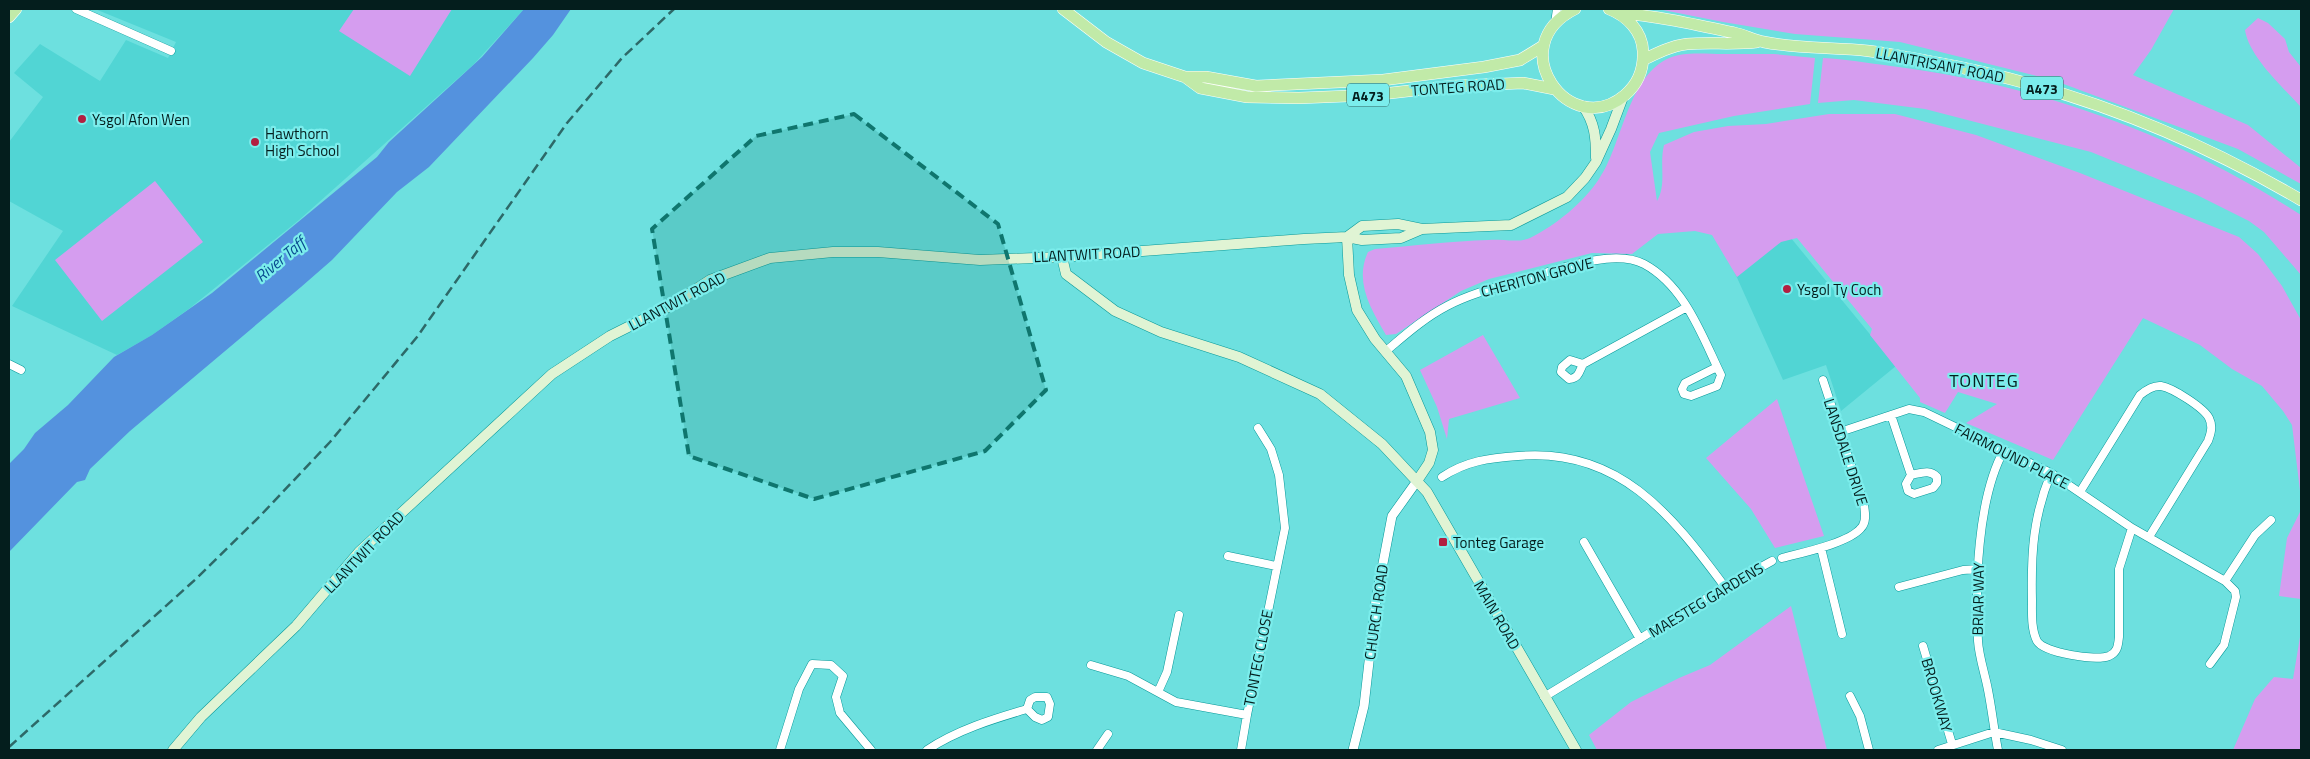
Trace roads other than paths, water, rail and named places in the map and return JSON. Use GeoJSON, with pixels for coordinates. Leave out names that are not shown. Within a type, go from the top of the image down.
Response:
{"type":"FeatureCollection","features":[{"type":"Feature","properties":{"kind":"main road"},"geometry":{"type":"LineString","coordinates":[[9,17],[16,9]]}},
{"type":"Feature","properties":{"kind":"main road","name":"TONTEG ROAD"},"geometry":{"type":"LineString","coordinates":[[1064,9],[1106,42],[1143,63],[1185,77],[1200,88],[1246,97],[1299,98],[1373,95],[1452,86],[1522,83],[1554,89]]}},
{"type":"Feature","properties":{"kind":"main road"},"geometry":{"type":"LineString","coordinates":[[1575,9],[1565,14],[1555,23],[1548,34],[1543,46],[1542,61],[1546,76],[1554,89],[1562,97],[1583,106],[1604,105],[1623,97]]}},
{"type":"Feature","properties":{"kind":"main road"},"geometry":{"type":"LineString","coordinates":[[1417,481],[1429,464],[1433,450],[1430,432],[1406,376],[1363,322],[1357,310],[1349,275],[1347,237],[1362,226],[1398,224],[1422,229],[1511,225],[1568,197],[1596,162],[1623,97],[1637,81],[1643,60],[1642,46],[1638,33],[1630,22],[1614,11]]}},
{"type":"Feature","properties":{"kind":"main road","name":"LLANTRISANT ROAD"},"geometry":{"type":"LineString","coordinates":[[1614,11],[1644,15],[1736,34],[1764,42]]}},
{"type":"Feature","properties":{"kind":"main road","name":"LLANTRISANT ROAD"},"geometry":{"type":"LineString","coordinates":[[1643,60],[1664,49],[1687,44],[1764,42],[1869,51],[1934,62],[2015,80],[2120,112],[2199,146],[2263,178],[2301,200]]}},
{"type":"Feature","properties":{"kind":"main road","name":"TONTEG ROAD"},"geometry":{"type":"LineString","coordinates":[[1185,77],[1206,77],[1256,86],[1373,81],[1484,67],[1520,60],[1543,46]]}},
{"type":"Feature","properties":{"kind":"main road"},"geometry":{"type":"LineString","coordinates":[[1583,106],[1590,116],[1596,136],[1596,162]]}},
{"type":"Feature","properties":{"kind":"main road","name":"LLANTWIT ROAD"},"geometry":{"type":"LineString","coordinates":[[173,750],[200,717],[296,626],[360,552],[552,374],[610,336],[670,306],[710,280],[770,258],[833,252],[878,252],[980,260],[1062,257],[1347,237]]}},
{"type":"Feature","properties":{"kind":"main road","name":"MAIN ROAD"},"geometry":{"type":"LineString","coordinates":[[1062,257],[1066,274],[1115,310],[1161,332],[1239,357],[1320,394],[1382,444],[1427,492],[1576,750]]}},
{"type":"Feature","properties":{"kind":"street"},"geometry":{"type":"LineString","coordinates":[[76,9],[171,51]]}},
{"type":"Feature","properties":{"kind":"street"},"geometry":{"type":"LineString","coordinates":[[1555,23],[1557,9]]}},
{"type":"Feature","properties":{"kind":"street","name":"CHERITON GROVE"},"geometry":{"type":"LineString","coordinates":[[1386,351],[1433,314],[1482,290],[1584,262],[1620,259],[1644,264],[1668,284],[1687,307],[1717,367]]}},
{"type":"Feature","properties":{"kind":"street"},"geometry":{"type":"LineString","coordinates":[[1582,364],[1687,307]]}},
{"type":"Feature","properties":{"kind":"street"},"geometry":{"type":"LineString","coordinates":[[9,364],[21,370]]}},
{"type":"Feature","properties":{"kind":"street"},"geometry":{"type":"LineString","coordinates":[[1717,367],[1721,378],[1717,386],[1691,396],[1684,394],[1682,390],[1684,383],[1717,367]]}},
{"type":"Feature","properties":{"kind":"street","name":"LANSDALE DRIVE"},"geometry":{"type":"LineString","coordinates":[[1782,558],[1820,548],[1852,534],[1861,528],[1864,522],[1864,505],[1824,380]]}},
{"type":"Feature","properties":{"kind":"street"},"geometry":{"type":"LineString","coordinates":[[2080,492],[2140,395],[2153,387],[2160,386],[2172,389],[2205,412],[2212,426],[2211,433],[2208,441],[2149,537]]}},
{"type":"Feature","properties":{"kind":"street","name":"FAIRMOUND PLACE"},"geometry":{"type":"LineString","coordinates":[[1840,432],[1909,409],[1917,409],[2051,473],[2132,528],[2225,581]]}},
{"type":"Feature","properties":{"kind":"street"},"geometry":{"type":"LineString","coordinates":[[1891,415],[1911,475]]}},
{"type":"Feature","properties":{"kind":"street","name":"TONTEG CLOSE"},"geometry":{"type":"LineString","coordinates":[[1242,750],[1246,715],[1285,528],[1279,475],[1271,449],[1258,428]]}},
{"type":"Feature","properties":{"kind":"street","name":"BRIAR WAY"},"geometry":{"type":"LineString","coordinates":[[1998,750],[1978,643],[1978,569],[1980,538],[1986,504],[1995,471],[2004,450]]}},
{"type":"Feature","properties":{"kind":"street"},"geometry":{"type":"LineString","coordinates":[[1442,477],[1470,462],[1525,455],[1554,456],[1596,466],[1611,472],[1638,489],[1660,508],[1681,530],[1725,586]]}},
{"type":"Feature","properties":{"kind":"street"},"geometry":{"type":"LineString","coordinates":[[2051,473],[2036,517],[2032,548],[2032,620],[2034,633],[2042,647],[2052,652],[2101,657],[2114,652],[2118,647],[2119,569],[2132,528]]}},
{"type":"Feature","properties":{"kind":"street","name":"CHURCH ROAD"},"geometry":{"type":"LineString","coordinates":[[1353,750],[1364,706],[1378,590],[1392,516],[1417,481]]}},
{"type":"Feature","properties":{"kind":"street"},"geometry":{"type":"LineString","coordinates":[[2210,664],[2224,645],[2236,597],[2235,591],[2225,581],[2255,535],[2271,520]]}},
{"type":"Feature","properties":{"kind":"street"},"geometry":{"type":"LineString","coordinates":[[1584,542],[1640,639]]}},
{"type":"Feature","properties":{"kind":"street"},"geometry":{"type":"LineString","coordinates":[[1820,548],[1842,634]]}},
{"type":"Feature","properties":{"kind":"street"},"geometry":{"type":"LineString","coordinates":[[1228,556],[1276,566]]}},
{"type":"Feature","properties":{"kind":"street","name":"MAESTEG GARDENS"},"geometry":{"type":"LineString","coordinates":[[1544,697],[1725,586],[1772,561]]}},
{"type":"Feature","properties":{"kind":"street"},"geometry":{"type":"LineString","coordinates":[[1899,587],[1963,570],[1978,569]]}},
{"type":"Feature","properties":{"kind":"street"},"geometry":{"type":"LineString","coordinates":[[1158,692],[1167,672],[1179,615]]}},
{"type":"Feature","properties":{"kind":"street","name":"BROOKWAY"},"geometry":{"type":"LineString","coordinates":[[1923,646],[1952,744]]}},
{"type":"Feature","properties":{"kind":"street"},"geometry":{"type":"LineString","coordinates":[[780,750],[799,689],[812,664],[831,665],[843,676],[836,697],[840,713],[871,750]]}},
{"type":"Feature","properties":{"kind":"street"},"geometry":{"type":"LineString","coordinates":[[1091,665],[1128,676],[1176,702],[1246,715]]}},
{"type":"Feature","properties":{"kind":"street"},"geometry":{"type":"LineString","coordinates":[[1850,696],[1860,716],[1869,750]]}},
{"type":"Feature","properties":{"kind":"street"},"geometry":{"type":"LineString","coordinates":[[927,750],[940,741],[968,729],[1027,709]]}},
{"type":"Feature","properties":{"kind":"street"},"geometry":{"type":"LineString","coordinates":[[1938,750],[1994,732],[2031,740],[2062,750]]}},
{"type":"Feature","properties":{"kind":"street"},"geometry":{"type":"LineString","coordinates":[[1097,750],[1108,734]]}},
{"type":"Feature","properties":{"kind":"water","name":"River Taff"},"geometry":{"type":"Polygon","coordinates":[[[524,9],[571,9],[553,35],[533,58],[429,167],[397,192],[332,260],[130,431],[90,469],[85,480],[77,482],[9,552],[9,464],[24,449],[35,433],[68,405],[114,357],[152,335],[212,293],[377,157],[389,142],[482,57],[524,9]]]}},
{"type":"Feature","properties":{"kind":"railway"},"geometry":{"type":"LineString","coordinates":[[9,747],[197,578],[261,515],[330,442],[417,337],[567,123],[622,58],[674,9]]}},
{"type":"Feature","properties":{"kind":"place","name":"Ysgol Afon Wen"},"geometry":{"type":"Point","coordinates":[82,119]}},
{"type":"Feature","properties":{"kind":"place","name":"Hawthorn High School"},"geometry":{"type":"Point","coordinates":[255,142]}},
{"type":"Feature","properties":{"kind":"place","name":"Ysgol Ty Coch"},"geometry":{"type":"Point","coordinates":[1787,289]}},
{"type":"Feature","properties":{"kind":"place","name":"Tonteg Garage"},"geometry":{"type":"Point","coordinates":[1443,542]}},
{"type":"Feature","properties":{"kind":"district","name":"TONTEG"},"geometry":{"type":"Point","coordinates":[1984,380]}}]}
